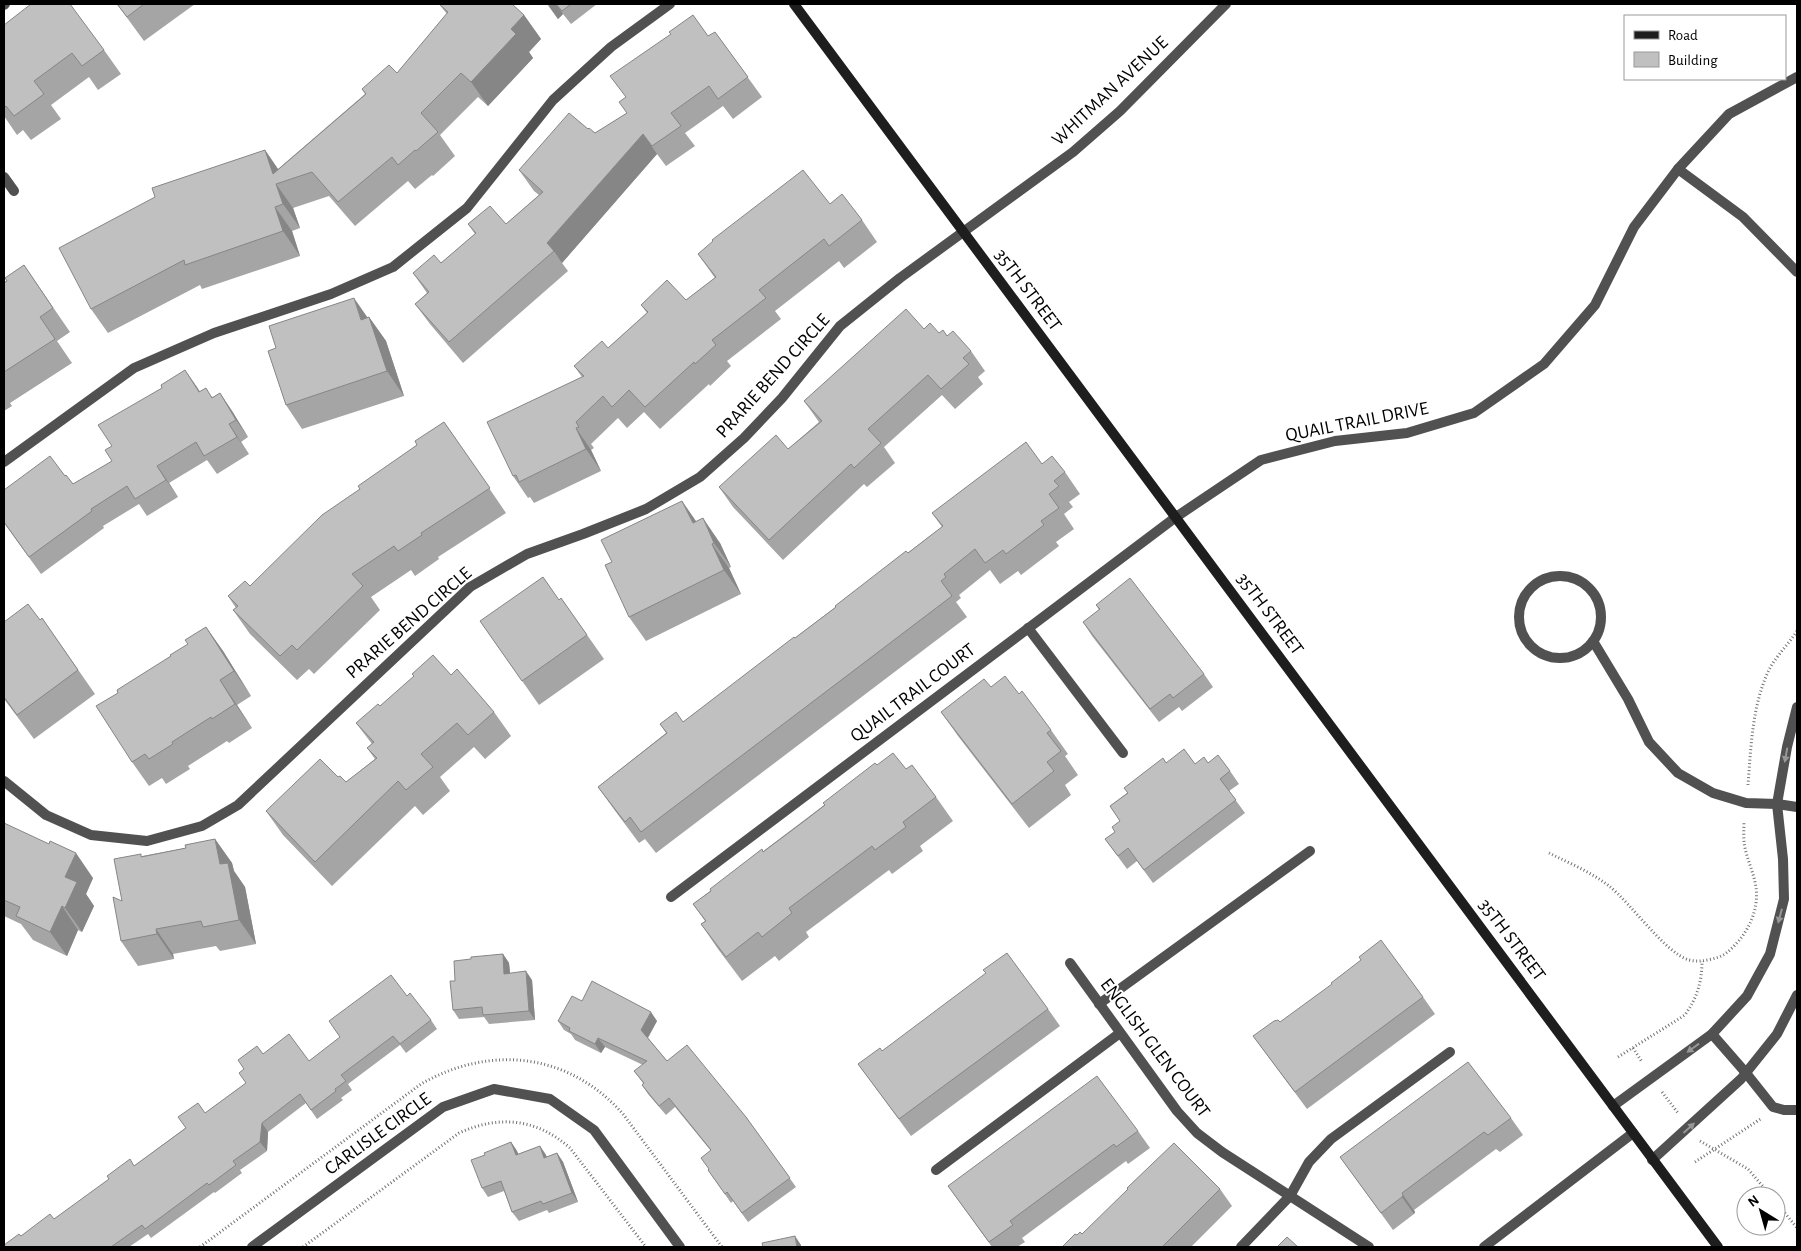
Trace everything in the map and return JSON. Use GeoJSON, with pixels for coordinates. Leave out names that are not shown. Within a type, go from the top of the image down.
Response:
{"type":"FeatureCollection","features":[{"type":"Feature","properties":{"kind":"street"},"geometry":{"type":"LineString","coordinates":[[4,462],[134,368],[214,332],[331,294],[393,266],[467,208],[553,100],[611,47],[670,4]]}},
{"type":"Feature","properties":{"kind":"street","name":"35TH STREET"},"geometry":{"type":"LineString","coordinates":[[794,4],[1718,1247]]}},
{"type":"Feature","properties":{"kind":"street","name":"WHITMAN AVENUE"},"geometry":{"type":"LineString","coordinates":[[963,231],[1072,152],[1120,111],[1226,4]]}},
{"type":"Feature","properties":{"kind":"street","name":"QUAIL TRAIL DRIVE"},"geometry":{"type":"LineString","coordinates":[[1176,517],[1261,460],[1335,441],[1407,433],[1474,413],[1544,364],[1595,304],[1634,227],[1678,170],[1729,114],[1797,77]]}},
{"type":"Feature","properties":{"kind":"street"},"geometry":{"type":"LineString","coordinates":[[1678,170],[1743,217],[1797,272]]}},
{"type":"Feature","properties":{"kind":"street"},"geometry":{"type":"LineString","coordinates":[[4,177],[14,191]]}},
{"type":"Feature","properties":{"kind":"street","name":"PRARIE BEND CIRCLE"},"geometry":{"type":"LineString","coordinates":[[4,781],[46,815],[91,835],[147,840],[202,826],[238,805],[470,587],[528,554],[646,509],[700,477],[744,438],[782,398],[840,326],[963,231]]}},
{"type":"Feature","properties":{"kind":"street","name":"QUAIL TRAIL COURT"},"geometry":{"type":"LineString","coordinates":[[671,897],[1176,517]]}},
{"type":"Feature","properties":{"kind":"street"},"geometry":{"type":"LineString","coordinates":[[1554,576],[1568,576],[1581,582],[1591,590],[1598,602],[1601,615],[1599,629],[1593,641],[1584,650],[1572,656],[1558,658],[1546,656],[1534,649],[1525,639],[1519,620],[1522,600],[1530,589],[1541,581],[1554,576]]}},
{"type":"Feature","properties":{"kind":"street"},"geometry":{"type":"LineString","coordinates":[[1028,628],[1123,753]]}},
{"type":"Feature","properties":{"kind":"street"},"geometry":{"type":"LineString","coordinates":[[1593,641],[1628,699],[1649,742],[1678,773],[1713,793],[1746,803],[1797,807]]}},
{"type":"Feature","properties":{"kind":"street"},"geometry":{"type":"LineString","coordinates":[[1613,1106],[1712,1034],[1747,996],[1770,954],[1784,899],[1783,859],[1777,804],[1787,748],[1797,707]]}},
{"type":"Feature","properties":{"kind":"street"},"geometry":{"type":"LineString","coordinates":[[1099,1004],[1310,851]]}},
{"type":"Feature","properties":{"kind":"street","name":"ENGLISH GLEN COURT"},"geometry":{"type":"LineString","coordinates":[[1070,963],[1177,1111],[1197,1132],[1222,1152],[1369,1247]]}},
{"type":"Feature","properties":{"kind":"street"},"geometry":{"type":"LineString","coordinates":[[1652,1160],[1741,1079],[1777,1034],[1797,995]]}},
{"type":"Feature","properties":{"kind":"street"},"geometry":{"type":"LineString","coordinates":[[936,1170],[1120,1032]]}},
{"type":"Feature","properties":{"kind":"street"},"geometry":{"type":"LineString","coordinates":[[1712,1034],[1773,1107],[1784,1110],[1797,1110]]}},
{"type":"Feature","properties":{"kind":"street"},"geometry":{"type":"LineString","coordinates":[[1241,1247],[1290,1196],[1309,1162],[1331,1139],[1450,1052]]}},
{"type":"Feature","properties":{"kind":"street","name":"CARLISLE CIRCLE"},"geometry":{"type":"LineString","coordinates":[[252,1247],[443,1107],[494,1089],[550,1100],[594,1130],[680,1247]]}},
{"type":"Feature","properties":{"kind":"street"},"geometry":{"type":"LineString","coordinates":[[1484,1247],[1633,1133]]}},
{"type":"Feature","properties":{"kind":"path"},"geometry":{"type":"LineString","coordinates":[[1747,788],[1751,736],[1768,672],[1797,631]]}},
{"type":"Feature","properties":{"kind":"path"},"geometry":{"type":"LineString","coordinates":[[1549,853],[1588,872],[1607,884],[1672,949],[1689,960],[1702,961],[1724,955],[1733,948],[1751,922],[1754,913],[1756,888],[1754,875],[1745,849],[1744,818]]}},
{"type":"Feature","properties":{"kind":"path"},"geometry":{"type":"LineString","coordinates":[[1618,1057],[1685,1015],[1694,1001],[1701,984],[1702,961]]}},
{"type":"Feature","properties":{"kind":"path"},"geometry":{"type":"LineString","coordinates":[[1633,1048],[1643,1064]]}},
{"type":"Feature","properties":{"kind":"path"},"geometry":{"type":"LineString","coordinates":[[200,1247],[422,1084],[456,1067],[477,1062],[512,1060],[544,1065],[563,1071],[581,1080],[607,1098],[629,1122],[722,1247]]}},
{"type":"Feature","properties":{"kind":"path"},"geometry":{"type":"LineString","coordinates":[[1660,1088],[1680,1116]]}},
{"type":"Feature","properties":{"kind":"path"},"geometry":{"type":"LineString","coordinates":[[1695,1162],[1762,1118]]}},
{"type":"Feature","properties":{"kind":"path"},"geometry":{"type":"LineString","coordinates":[[303,1247],[458,1133],[477,1126],[509,1121],[540,1129],[561,1140],[570,1148],[646,1247]]}},
{"type":"Feature","properties":{"kind":"path"},"geometry":{"type":"LineString","coordinates":[[1698,1140],[1748,1168],[1763,1186]]}},
{"type":"Feature","properties":{"kind":"path"},"geometry":{"type":"LineString","coordinates":[[1786,1214],[1797,1228]]}},
{"type":"Feature","properties":{"kind":"building"},"geometry":{"type":"Polygon","coordinates":[[[31,4],[70,4],[104,50],[82,66],[72,53],[34,81],[44,94],[14,116],[6,106],[4,108],[4,25],[31,4]]]}},
{"type":"Feature","properties":{"kind":"building"},"geometry":{"type":"Polygon","coordinates":[[[117,4],[144,4],[127,17],[117,4]]]}},
{"type":"Feature","properties":{"kind":"building"},"geometry":{"type":"Polygon","coordinates":[[[439,4],[512,4],[524,15],[511,29],[516,34],[471,82],[461,73],[421,113],[438,132],[398,165],[392,157],[338,202],[312,172],[276,184],[283,204],[275,207],[283,231],[185,265],[184,260],[91,309],[59,248],[155,197],[152,188],[265,150],[273,174],[366,94],[362,89],[389,65],[397,73],[448,12],[439,4]]]}},
{"type":"Feature","properties":{"kind":"building"},"geometry":{"type":"Polygon","coordinates":[[[556,4],[571,4],[562,11],[556,4]]]}},
{"type":"Feature","properties":{"kind":"building"},"geometry":{"type":"Polygon","coordinates":[[[693,15],[708,36],[715,32],[748,77],[718,99],[709,86],[671,113],[681,126],[652,146],[643,134],[547,243],[554,251],[449,342],[415,304],[429,292],[413,273],[434,255],[441,263],[476,233],[468,224],[490,206],[506,224],[543,192],[519,170],[569,113],[595,133],[627,113],[619,102],[626,97],[610,76],[671,34],[669,32],[693,15]]]}},
{"type":"Feature","properties":{"kind":"building"},"geometry":{"type":"Polygon","coordinates":[[[803,170],[830,204],[842,194],[862,220],[829,246],[824,239],[759,290],[766,298],[712,340],[716,345],[695,364],[694,362],[645,407],[629,390],[612,407],[603,396],[576,422],[579,427],[576,428],[586,449],[519,482],[516,475],[513,476],[487,422],[584,376],[574,366],[602,341],[608,348],[648,312],[641,305],[667,280],[686,300],[716,277],[698,254],[712,240],[803,170]]]}},
{"type":"Feature","properties":{"kind":"building"},"geometry":{"type":"Polygon","coordinates":[[[24,265],[53,308],[40,317],[55,339],[4,372],[4,283],[7,281],[5,278],[24,265]]]}},
{"type":"Feature","properties":{"kind":"building"},"geometry":{"type":"Polygon","coordinates":[[[354,298],[361,320],[369,317],[387,371],[286,405],[268,351],[276,348],[269,326],[354,298]]]}},
{"type":"Feature","properties":{"kind":"building"},"geometry":{"type":"Polygon","coordinates":[[[906,309],[924,329],[930,323],[939,333],[943,330],[947,336],[953,331],[971,351],[963,358],[969,364],[941,389],[928,375],[868,429],[881,443],[854,468],[851,464],[769,540],[719,487],[776,435],[788,449],[822,421],[804,401],[906,309]]]}},
{"type":"Feature","properties":{"kind":"building"},"geometry":{"type":"Polygon","coordinates":[[[185,370],[199,392],[206,388],[212,398],[220,393],[236,420],[229,424],[237,437],[204,456],[196,442],[157,466],[166,480],[135,499],[127,486],[91,509],[92,511],[29,557],[4,522],[4,490],[50,456],[73,484],[112,461],[105,450],[112,446],[98,425],[162,388],[161,385],[185,370]]]}},
{"type":"Feature","properties":{"kind":"building"},"geometry":{"type":"Polygon","coordinates":[[[444,422],[490,488],[421,533],[422,535],[398,551],[394,546],[352,574],[363,586],[297,650],[292,645],[280,656],[233,610],[238,606],[228,596],[245,581],[250,586],[322,515],[360,489],[358,486],[417,445],[415,441],[444,422]]]}},
{"type":"Feature","properties":{"kind":"building"},"geometry":{"type":"Polygon","coordinates":[[[1026,442],[1042,464],[1052,456],[1065,472],[1054,481],[1059,486],[1049,494],[1059,508],[1041,521],[1044,525],[1006,554],[1003,550],[985,563],[975,549],[944,574],[946,577],[941,581],[952,596],[641,832],[630,817],[625,822],[598,787],[667,733],[660,724],[676,712],[683,722],[836,607],[906,551],[908,553],[943,526],[932,513],[1026,442]]]}},
{"type":"Feature","properties":{"kind":"building"},"geometry":{"type":"Polygon","coordinates":[[[682,501],[693,523],[703,518],[724,570],[629,617],[605,565],[612,562],[601,540],[682,501]]]}},
{"type":"Feature","properties":{"kind":"building"},"geometry":{"type":"Polygon","coordinates":[[[543,577],[559,600],[561,598],[587,635],[522,681],[480,621],[543,577]]]}},
{"type":"Feature","properties":{"kind":"building"},"geometry":{"type":"Polygon","coordinates":[[[1130,578],[1204,674],[1173,698],[1170,694],[1150,709],[1083,622],[1100,609],[1096,605],[1130,578]]]}},
{"type":"Feature","properties":{"kind":"building"},"geometry":{"type":"Polygon","coordinates":[[[28,604],[40,620],[42,618],[78,670],[17,715],[4,697],[4,622],[28,604]]]}},
{"type":"Feature","properties":{"kind":"building"},"geometry":{"type":"Polygon","coordinates":[[[206,627],[234,671],[220,680],[235,704],[212,719],[211,717],[149,759],[145,754],[132,762],[96,706],[118,693],[117,690],[188,644],[185,640],[206,627]]]}},
{"type":"Feature","properties":{"kind":"building"},"geometry":{"type":"Polygon","coordinates":[[[433,655],[451,675],[457,669],[494,712],[468,735],[457,723],[421,754],[433,767],[406,790],[398,781],[315,862],[266,811],[320,759],[338,777],[340,776],[346,782],[377,758],[367,748],[374,742],[356,723],[378,704],[380,706],[414,676],[412,674],[433,655]]]}},
{"type":"Feature","properties":{"kind":"building"},"geometry":{"type":"Polygon","coordinates":[[[1005,676],[1019,694],[1022,691],[1034,707],[1051,730],[1047,733],[1061,751],[1047,762],[1054,771],[1012,804],[941,712],[984,679],[991,687],[1005,676]]]}},
{"type":"Feature","properties":{"kind":"building"},"geometry":{"type":"Polygon","coordinates":[[[1184,749],[1195,764],[1204,757],[1208,763],[1218,755],[1230,771],[1220,779],[1236,800],[1144,870],[1128,848],[1118,856],[1105,839],[1115,832],[1112,827],[1120,821],[1110,806],[1128,793],[1124,788],[1163,758],[1166,763],[1184,749]]]}},
{"type":"Feature","properties":{"kind":"building"},"geometry":{"type":"Polygon","coordinates":[[[893,753],[906,769],[912,765],[936,797],[903,822],[906,827],[875,850],[872,846],[789,908],[792,913],[762,937],[758,932],[726,957],[701,924],[706,921],[693,904],[762,849],[763,852],[807,819],[825,805],[823,803],[875,763],[877,765],[893,753]]]}},
{"type":"Feature","properties":{"kind":"building"},"geometry":{"type":"Polygon","coordinates":[[[4,823],[49,844],[50,841],[76,853],[65,877],[77,882],[65,908],[62,906],[50,932],[16,916],[20,907],[4,900],[4,823]]]}},
{"type":"Feature","properties":{"kind":"building"},"geometry":{"type":"Polygon","coordinates":[[[215,839],[220,864],[228,863],[239,920],[203,927],[201,921],[156,929],[157,934],[121,941],[113,897],[122,901],[114,859],[141,854],[141,857],[186,848],[185,845],[215,839]]]}},
{"type":"Feature","properties":{"kind":"building"},"geometry":{"type":"Polygon","coordinates":[[[1381,940],[1423,997],[1295,1092],[1253,1036],[1274,1021],[1278,1020],[1280,1022],[1332,984],[1361,960],[1359,957],[1381,940]]]}},
{"type":"Feature","properties":{"kind":"building"},"geometry":{"type":"Polygon","coordinates":[[[1007,953],[1048,1009],[899,1119],[858,1064],[880,1048],[882,1051],[986,973],[983,970],[1007,953]]]}},
{"type":"Feature","properties":{"kind":"building"},"geometry":{"type":"Polygon","coordinates":[[[503,954],[504,974],[526,971],[529,1011],[483,1015],[482,1007],[453,1010],[450,981],[455,981],[454,961],[471,959],[471,957],[503,954]]]}},
{"type":"Feature","properties":{"kind":"building"},"geometry":{"type":"Polygon","coordinates":[[[391,975],[407,996],[410,993],[431,1020],[400,1044],[393,1036],[341,1075],[346,1081],[311,1110],[300,1094],[262,1123],[260,1142],[233,1161],[236,1165],[209,1185],[207,1183],[145,1229],[142,1225],[111,1247],[4,1247],[4,1245],[19,1234],[21,1236],[50,1214],[54,1219],[109,1179],[107,1176],[130,1159],[134,1166],[186,1128],[178,1117],[198,1103],[205,1113],[246,1083],[239,1073],[244,1069],[238,1060],[257,1046],[263,1054],[289,1034],[309,1061],[340,1037],[329,1021],[391,975]]]}},
{"type":"Feature","properties":{"kind":"building"},"geometry":{"type":"Polygon","coordinates":[[[592,981],[651,1012],[641,1030],[667,1061],[687,1045],[746,1117],[790,1178],[742,1213],[727,1192],[725,1194],[701,1158],[711,1150],[669,1098],[659,1106],[642,1085],[644,1083],[634,1071],[647,1061],[598,1038],[595,1044],[569,1031],[570,1028],[558,1021],[572,996],[582,1001],[592,981]]]}},
{"type":"Feature","properties":{"kind":"building"},"geometry":{"type":"Polygon","coordinates":[[[1468,1062],[1511,1118],[1488,1135],[1484,1132],[1402,1193],[1402,1197],[1381,1213],[1340,1157],[1468,1062]]]}},
{"type":"Feature","properties":{"kind":"building"},"geometry":{"type":"Polygon","coordinates":[[[1097,1076],[1138,1131],[1116,1147],[1114,1144],[1010,1221],[1013,1225],[989,1242],[948,1186],[1097,1076]]]}},
{"type":"Feature","properties":{"kind":"building"},"geometry":{"type":"Polygon","coordinates":[[[511,1142],[516,1155],[540,1146],[544,1158],[557,1153],[572,1193],[543,1204],[541,1201],[512,1212],[501,1181],[482,1188],[471,1160],[511,1142]]]}},
{"type":"Feature","properties":{"kind":"building"},"geometry":{"type":"Polygon","coordinates":[[[1174,1143],[1220,1189],[1162,1247],[1062,1247],[1075,1234],[1077,1235],[1080,1232],[1082,1234],[1174,1143]]]}},
{"type":"Feature","properties":{"kind":"building"},"geometry":{"type":"Polygon","coordinates":[[[795,1236],[797,1247],[763,1247],[762,1243],[795,1236]]]}},
{"type":"Feature","properties":{"kind":"building"},"geometry":{"type":"Polygon","coordinates":[[[1287,1237],[1298,1247],[1277,1247],[1287,1237]]]}}]}
